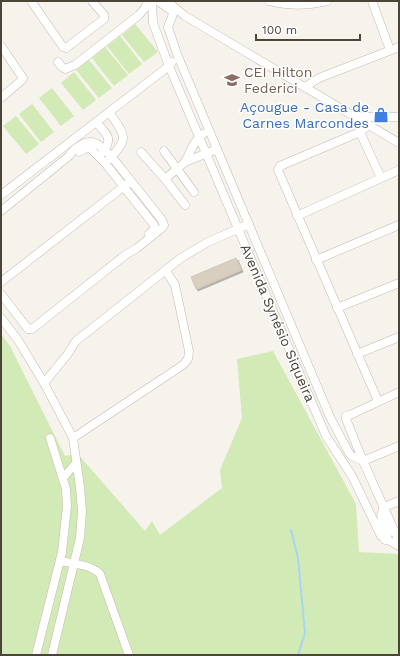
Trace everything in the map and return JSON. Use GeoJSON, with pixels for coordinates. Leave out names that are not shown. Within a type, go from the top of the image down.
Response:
{"type":"FeatureCollection","features":[{"type":"Feature","properties":{"kind":"street"},"geometry":{"type":"LineString","coordinates":[[31,1],[63,47],[66,48],[104,19],[104,15],[92,1]]}},
{"type":"Feature","properties":{"kind":"street"},"geometry":{"type":"LineString","coordinates":[[58,62],[65,69],[75,65],[139,15],[145,8],[148,1]]}},
{"type":"Feature","properties":{"kind":"street","name":"Avenida Synésio Siqueira"},"geometry":{"type":"LineString","coordinates":[[152,1],[151,12],[154,27],[169,66],[326,436],[352,476],[379,534],[385,540]]}},
{"type":"Feature","properties":{"kind":"street"},"geometry":{"type":"LineString","coordinates":[[158,1],[396,142]]}},
{"type":"Feature","properties":{"kind":"street"},"geometry":{"type":"LineString","coordinates":[[167,1],[174,11]]}},
{"type":"Feature","properties":{"kind":"street"},"geometry":{"type":"LineString","coordinates":[[269,1],[293,6],[311,5],[327,1]]}},
{"type":"Feature","properties":{"kind":"street"},"geometry":{"type":"LineString","coordinates":[[372,1],[390,50]]}},
{"type":"Feature","properties":{"kind":"street"},"geometry":{"type":"LineString","coordinates":[[154,27],[168,27],[174,11]]}},
{"type":"Feature","properties":{"kind":"street","name":"Avenida Synésio Siqueira"},"geometry":{"type":"LineString","coordinates":[[168,27],[177,54],[330,417],[349,453],[363,461]]}},
{"type":"Feature","properties":{"kind":"street"},"geometry":{"type":"LineString","coordinates":[[1,46],[23,78],[1,98]]}},
{"type":"Feature","properties":{"kind":"street"},"geometry":{"type":"LineString","coordinates":[[305,87],[319,78],[399,47]]}},
{"type":"Feature","properties":{"kind":"street"},"geometry":{"type":"LineString","coordinates":[[1,195],[169,66],[177,54]]}},
{"type":"Feature","properties":{"kind":"street"},"geometry":{"type":"LineString","coordinates":[[108,160],[123,141],[124,137],[123,132],[109,112]]}},
{"type":"Feature","properties":{"kind":"street"},"geometry":{"type":"LineString","coordinates":[[356,117],[399,117]]}},
{"type":"Feature","properties":{"kind":"street"},"geometry":{"type":"LineString","coordinates":[[96,122],[109,138],[108,145],[101,153]]}},
{"type":"Feature","properties":{"kind":"street"},"geometry":{"type":"LineString","coordinates":[[369,125],[360,132],[280,166],[278,170],[378,401]]}},
{"type":"Feature","properties":{"kind":"street"},"geometry":{"type":"LineString","coordinates":[[185,162],[199,136],[209,130]]}},
{"type":"Feature","properties":{"kind":"street"},"geometry":{"type":"LineString","coordinates":[[360,132],[381,178]]}},
{"type":"Feature","properties":{"kind":"street"},"geometry":{"type":"LineString","coordinates":[[1,211],[72,152],[89,142],[94,143],[101,153],[131,180],[162,220],[164,225],[137,248],[124,256],[32,329],[28,329],[1,294]]}},
{"type":"Feature","properties":{"kind":"street"},"geometry":{"type":"LineString","coordinates":[[165,179],[185,162],[217,149]]}},
{"type":"Feature","properties":{"kind":"street"},"geometry":{"type":"LineString","coordinates":[[164,151],[194,192]]}},
{"type":"Feature","properties":{"kind":"street"},"geometry":{"type":"LineString","coordinates":[[141,152],[165,179],[185,205]]}},
{"type":"Feature","properties":{"kind":"street"},"geometry":{"type":"LineString","coordinates":[[108,160],[124,186],[155,227],[155,229],[132,246],[124,256]]}},
{"type":"Feature","properties":{"kind":"street"},"geometry":{"type":"LineString","coordinates":[[297,216],[399,170]]}},
{"type":"Feature","properties":{"kind":"street"},"geometry":{"type":"LineString","coordinates":[[1,282],[131,180]]}},
{"type":"Feature","properties":{"kind":"street"},"geometry":{"type":"LineString","coordinates":[[44,383],[76,341],[181,258],[208,242],[249,224]]}},
{"type":"Feature","properties":{"kind":"street"},"geometry":{"type":"LineString","coordinates":[[316,260],[399,225]]}},
{"type":"Feature","properties":{"kind":"street"},"geometry":{"type":"LineString","coordinates":[[73,438],[183,365],[188,359],[189,351],[175,285],[166,271]]}},
{"type":"Feature","properties":{"kind":"street"},"geometry":{"type":"LineString","coordinates":[[337,308],[399,283]]}},
{"type":"Feature","properties":{"kind":"street"},"geometry":{"type":"LineString","coordinates":[[1,318],[18,340],[44,383],[73,438],[81,495],[82,512],[80,538],[52,655]]}},
{"type":"Feature","properties":{"kind":"street"},"geometry":{"type":"LineString","coordinates":[[357,354],[399,337]]}},
{"type":"Feature","properties":{"kind":"street"},"geometry":{"type":"LineString","coordinates":[[399,392],[346,416],[363,461],[399,541]]}},
{"type":"Feature","properties":{"kind":"street"},"geometry":{"type":"LineString","coordinates":[[36,655],[60,561],[65,529],[67,496],[63,478],[50,438]]}},
{"type":"Feature","properties":{"kind":"street"},"geometry":{"type":"LineString","coordinates":[[363,461],[399,446]]}},
{"type":"Feature","properties":{"kind":"street"},"geometry":{"type":"LineString","coordinates":[[63,478],[76,463]]}},
{"type":"Feature","properties":{"kind":"street"},"geometry":{"type":"LineString","coordinates":[[67,496],[81,495]]}},
{"type":"Feature","properties":{"kind":"street"},"geometry":{"type":"LineString","coordinates":[[384,507],[399,501]]}},
{"type":"Feature","properties":{"kind":"street"},"geometry":{"type":"LineString","coordinates":[[384,507],[381,517],[388,534],[385,540],[399,546]]}},
{"type":"Feature","properties":{"kind":"street"},"geometry":{"type":"LineString","coordinates":[[60,561],[88,566],[100,574],[129,655]]}},
{"type":"Feature","properties":{"kind":"green space"},"geometry":{"type":"Polygon","coordinates":[[[135,24],[158,52],[144,62],[122,35],[135,24]]]}},
{"type":"Feature","properties":{"kind":"green space"},"geometry":{"type":"Polygon","coordinates":[[[120,36],[142,64],[129,74],[107,46],[120,36]]]}},
{"type":"Feature","properties":{"kind":"green space"},"geometry":{"type":"Polygon","coordinates":[[[105,47],[128,75],[114,86],[92,58],[105,47]]]}},
{"type":"Feature","properties":{"kind":"green space"},"geometry":{"type":"Polygon","coordinates":[[[89,60],[112,88],[99,98],[76,70],[89,60]]]}},
{"type":"Feature","properties":{"kind":"green space"},"geometry":{"type":"Polygon","coordinates":[[[74,72],[96,100],[83,110],[61,83],[74,72]]]}},
{"type":"Feature","properties":{"kind":"green space"},"geometry":{"type":"Polygon","coordinates":[[[52,88],[74,116],[61,126],[39,98],[52,88]]]}},
{"type":"Feature","properties":{"kind":"green space"},"geometry":{"type":"Polygon","coordinates":[[[32,104],[54,132],[41,142],[19,114],[32,104]]]}},
{"type":"Feature","properties":{"kind":"green space"},"geometry":{"type":"Polygon","coordinates":[[[16,116],[39,144],[26,154],[3,126],[16,116]]]}},
{"type":"Feature","properties":{"kind":"green space"},"geometry":{"type":"Polygon","coordinates":[[[1,334],[10,346],[65,456],[77,453],[145,531],[152,521],[160,535],[222,488],[220,470],[242,418],[237,359],[273,351],[356,504],[359,552],[399,554],[399,655],[1,655],[1,334]]]}},
{"type":"Feature","properties":{"kind":"building"},"geometry":{"type":"Polygon","coordinates":[[[236,258],[241,270],[196,289],[191,277],[236,258]]]}},
{"type":"Feature","properties":{"kind":"waterway"},"geometry":{"type":"LineString","coordinates":[[291,530],[298,558],[305,633],[298,655]]}},
{"type":"Feature","properties":{"kind":"place","name":"CEI Hilton Federici"},"geometry":{"type":"Point","coordinates":[232,80]}},
{"type":"Feature","properties":{"kind":"place","name":"Açougue - Casa de Carnes Marcondes"},"geometry":{"type":"Point","coordinates":[381,115]}}]}
